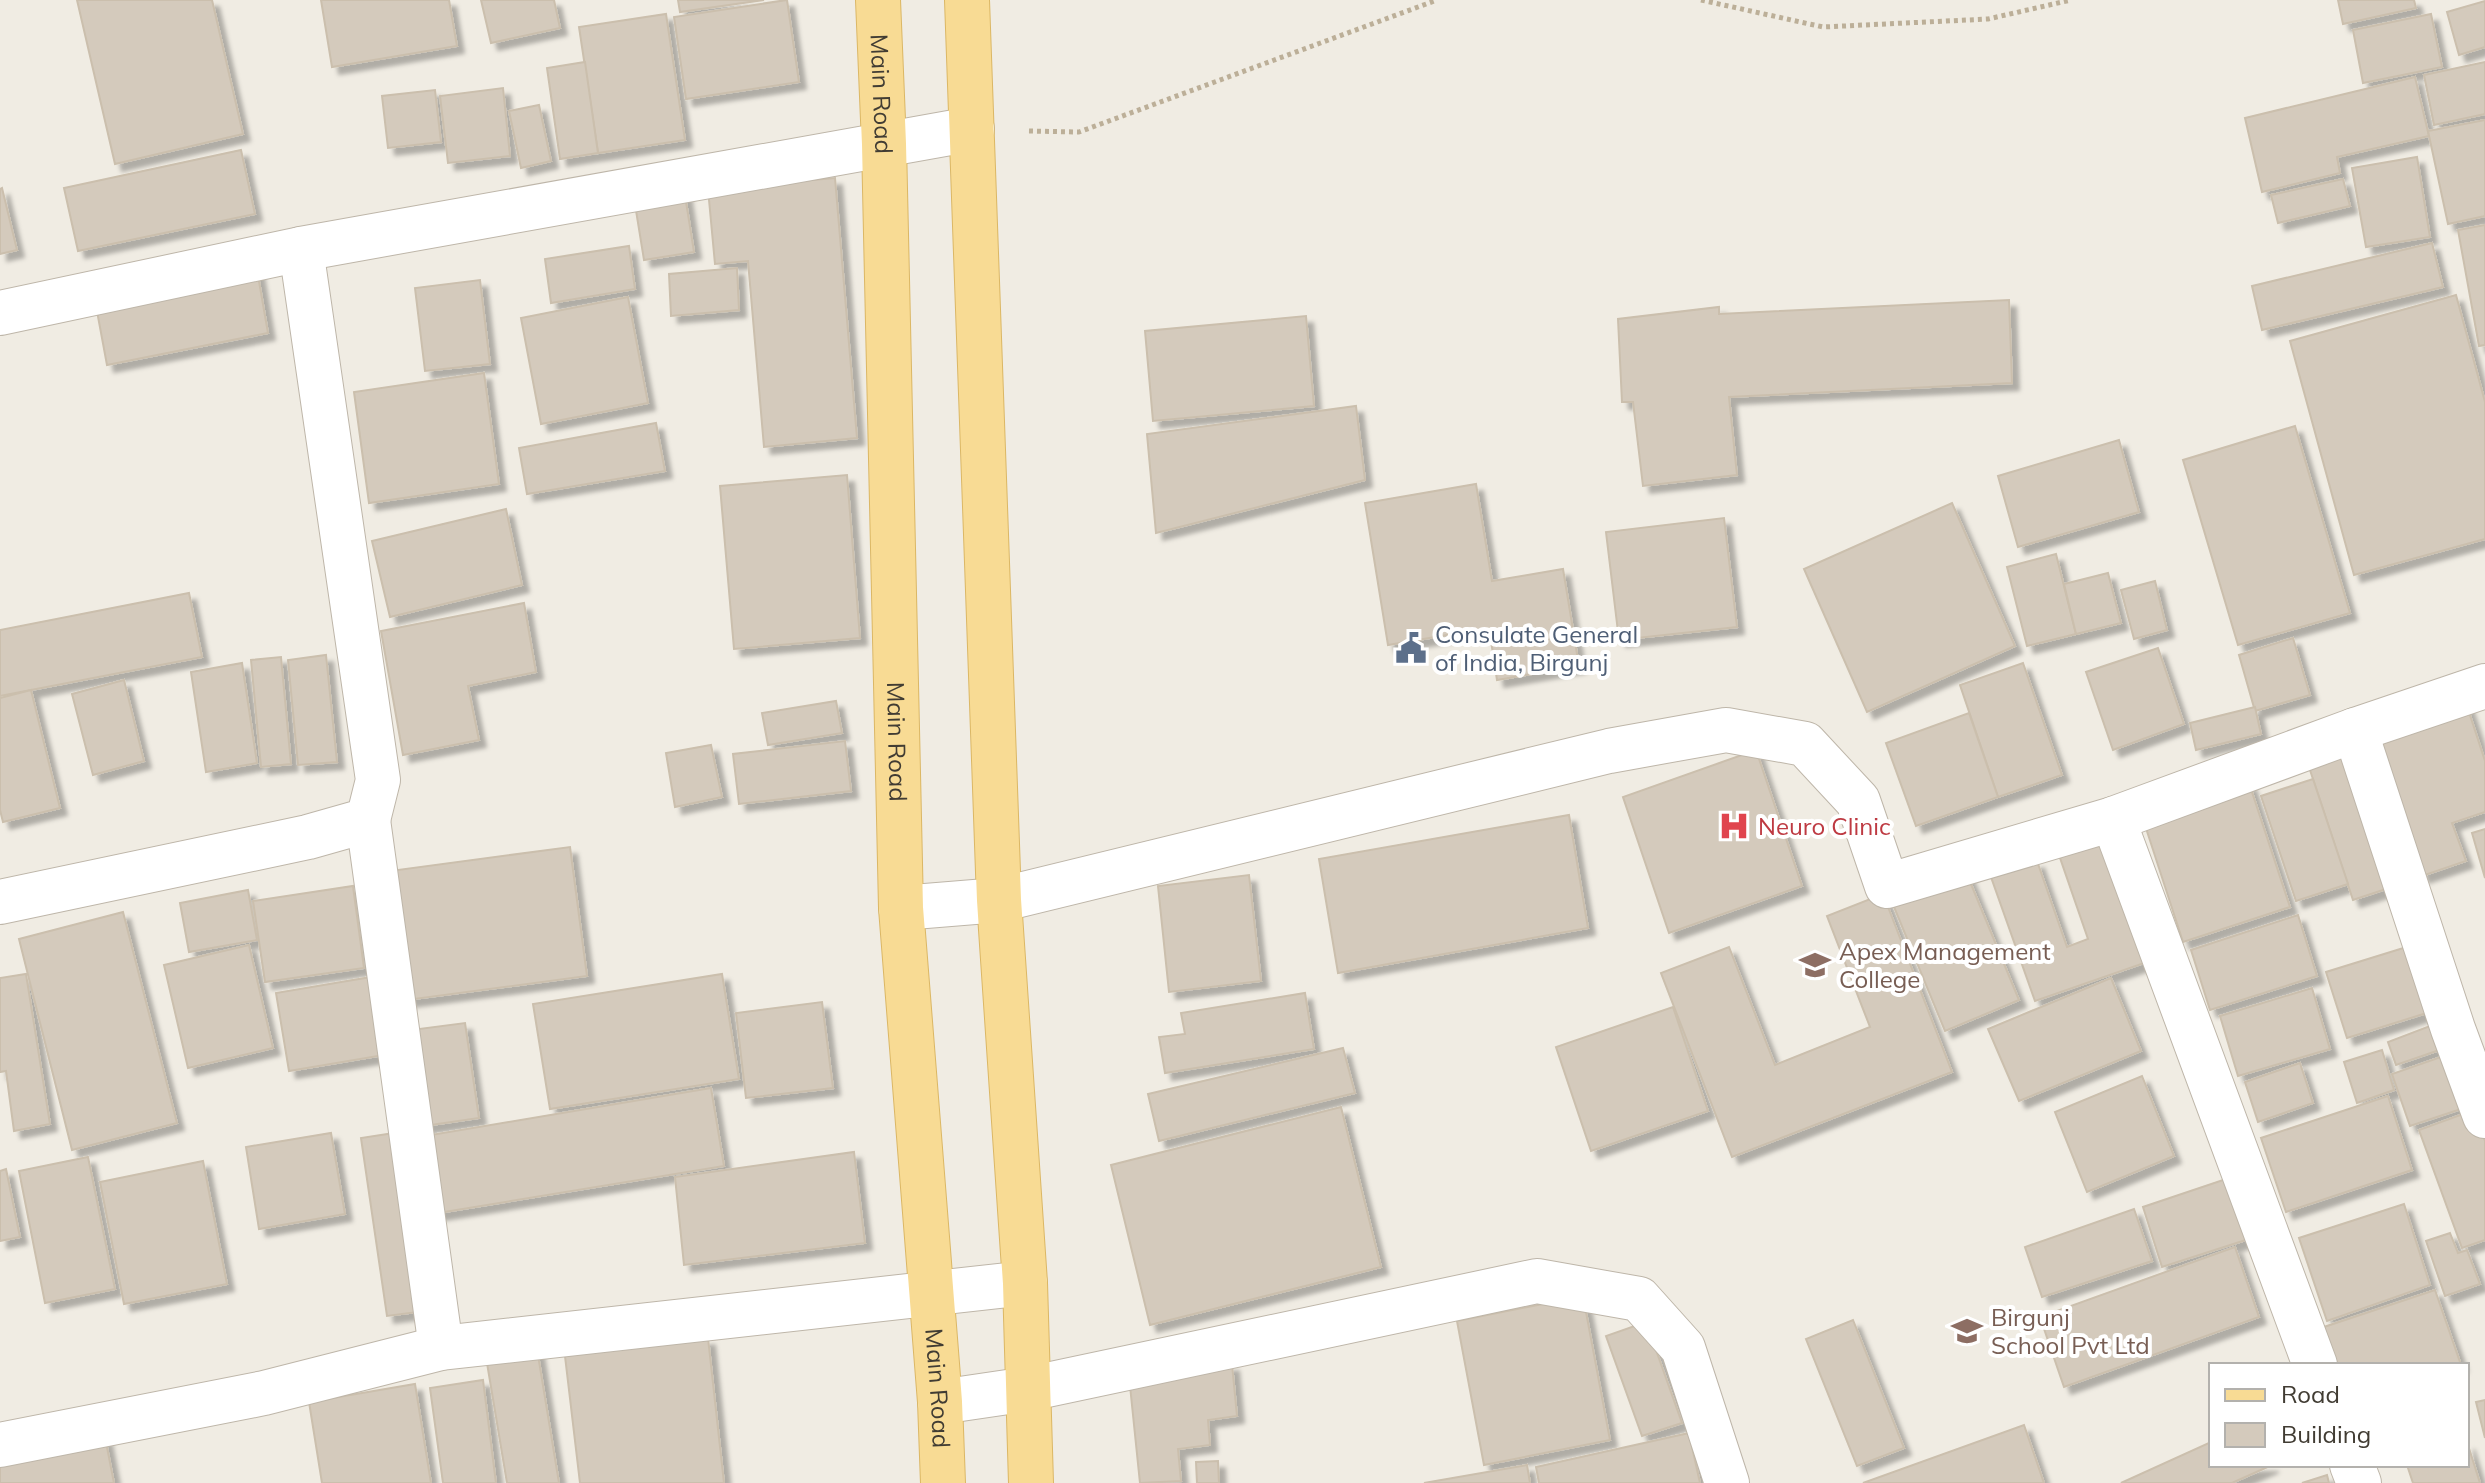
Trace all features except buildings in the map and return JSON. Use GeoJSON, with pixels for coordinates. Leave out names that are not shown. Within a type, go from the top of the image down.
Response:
{"type":"FeatureCollection","features":[{"type":"Feature","properties":{"kind":"main road","name":"Main Road"},"geometry":{"type":"LineString","coordinates":[[878,0],[901,908],[940,1402],[943,1483]]}},
{"type":"Feature","properties":{"kind":"main road"},"geometry":{"type":"LineString","coordinates":[[967,0],[999,900],[1025,1283],[1031,1483]]}},
{"type":"Feature","properties":{"kind":"street"},"geometry":{"type":"LineString","coordinates":[[0,313],[301,249],[972,129]]}},
{"type":"Feature","properties":{"kind":"street"},"geometry":{"type":"LineString","coordinates":[[301,249],[378,780],[368,820],[441,1348]]}},
{"type":"Feature","properties":{"kind":"street"},"geometry":{"type":"LineString","coordinates":[[901,908],[999,900],[1609,751],[1726,730],[1805,744],[1858,801],[1887,886],[2113,819],[2485,686]]}},
{"type":"Feature","properties":{"kind":"street"},"geometry":{"type":"LineString","coordinates":[[2355,730],[2453,1029],[2485,1116]]}},
{"type":"Feature","properties":{"kind":"street"},"geometry":{"type":"LineString","coordinates":[[2113,819],[2314,1363]]}},
{"type":"Feature","properties":{"kind":"street"},"geometry":{"type":"LineString","coordinates":[[0,902],[308,837],[368,820]]}},
{"type":"Feature","properties":{"kind":"street"},"geometry":{"type":"LineString","coordinates":[[940,1402],[1028,1389],[1537,1281],[1639,1299],[1683,1348],[1727,1483]]}},
{"type":"Feature","properties":{"kind":"street"},"geometry":{"type":"LineString","coordinates":[[0,1445],[264,1393],[441,1348],[1025,1283]]}},
{"type":"Feature","properties":{"kind":"path"},"geometry":{"type":"LineString","coordinates":[[972,129],[1079,132],[1437,0]]}},
{"type":"Feature","properties":{"kind":"path"},"geometry":{"type":"LineString","coordinates":[[1701,0],[1823,27],[1988,19],[2071,0]]}},
{"type":"Feature","properties":{"kind":"place","name":"Consulate General of India, Birgunj"},"geometry":{"type":"Point","coordinates":[1411,648]}},
{"type":"Feature","properties":{"kind":"place","name":"Neuro Clinic"},"geometry":{"type":"Point","coordinates":[1734,826]}},
{"type":"Feature","properties":{"kind":"place","name":"Apex Management College"},"geometry":{"type":"Point","coordinates":[1815,965]}},
{"type":"Feature","properties":{"kind":"place","name":"Birgunj School Pvt Ltd"},"geometry":{"type":"Point","coordinates":[1967,1331]}}]}
